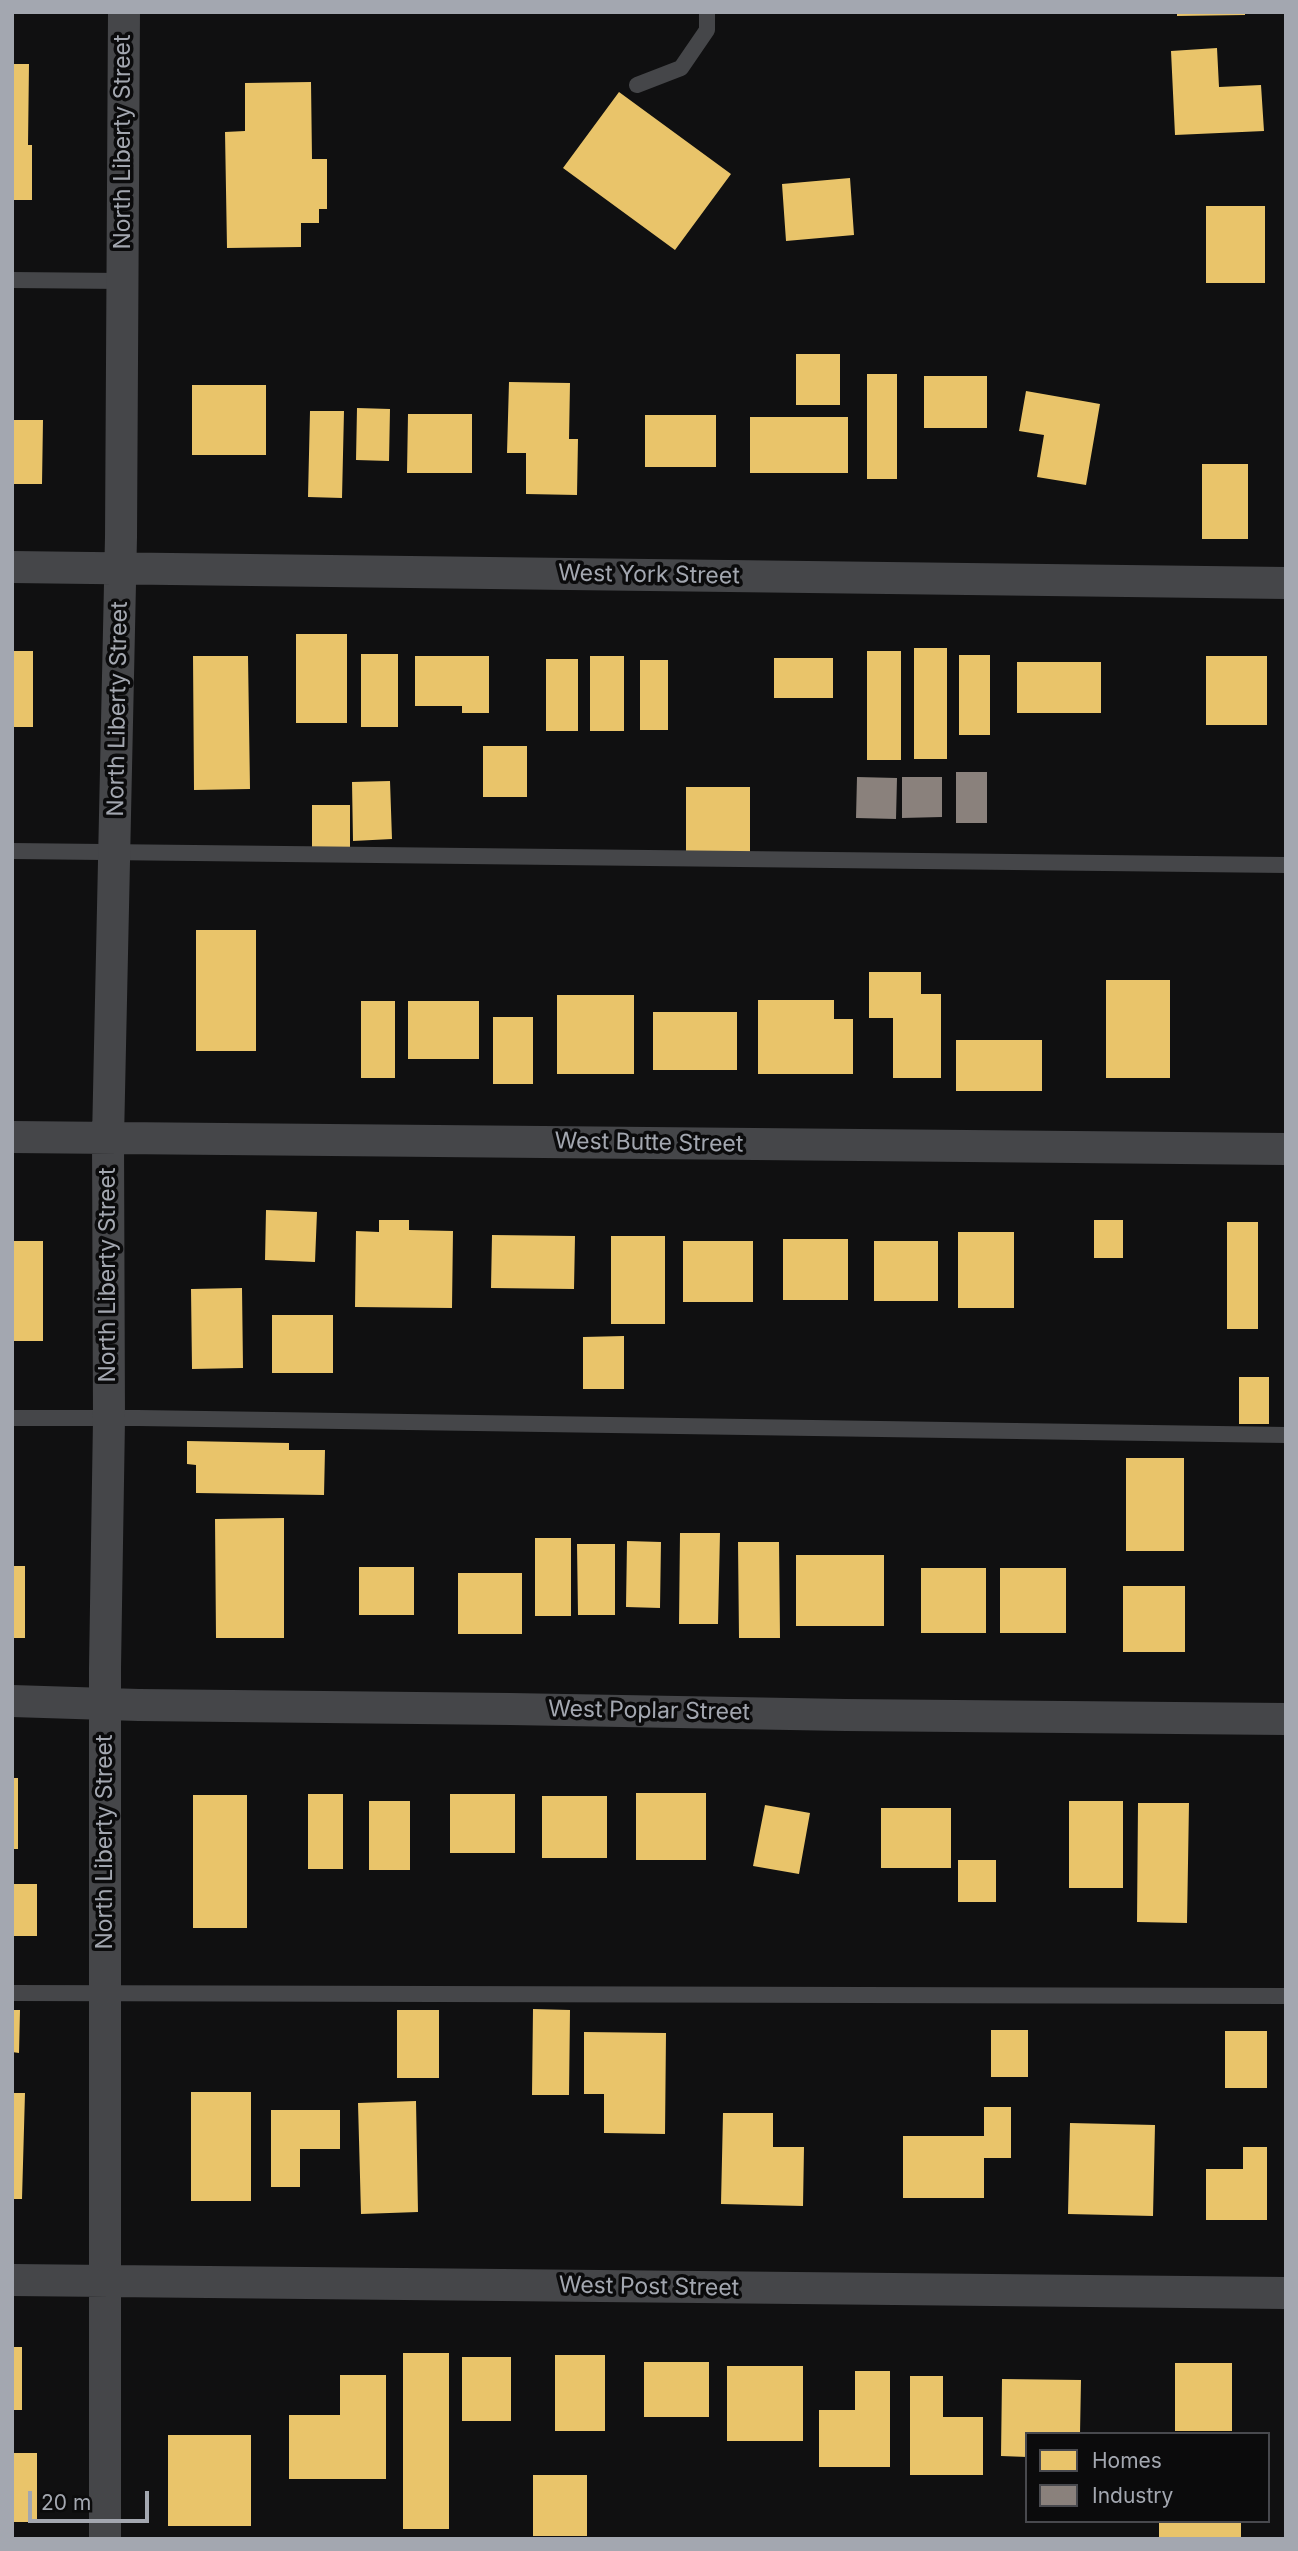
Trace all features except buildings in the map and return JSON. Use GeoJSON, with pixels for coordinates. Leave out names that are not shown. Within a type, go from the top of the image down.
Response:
{"type":"FeatureCollection","features":[{"type":"Feature","properties":{"kind":"street","name":"North Liberty Street"},"geometry":{"type":"LineString","coordinates":[[105,2539],[108,1139],[120,568],[124,12]]}},
{"type":"Feature","properties":{"kind":"street","name":"West York Street"},"geometry":{"type":"LineString","coordinates":[[12,567],[1286,583]]}},
{"type":"Feature","properties":{"kind":"street","name":"West Butte Street"},"geometry":{"type":"LineString","coordinates":[[12,1137],[1286,1149]]}},
{"type":"Feature","properties":{"kind":"street","name":"West Poplar Street"},"geometry":{"type":"LineString","coordinates":[[12,1701],[832,1715],[1286,1719]]}},
{"type":"Feature","properties":{"kind":"street","name":"West Post Street"},"geometry":{"type":"LineString","coordinates":[[12,2280],[1286,2293]]}},
{"type":"Feature","properties":{"kind":"lane"},"geometry":{"type":"LineString","coordinates":[[638,85],[681,68],[707,30],[707,12]]}},
{"type":"Feature","properties":{"kind":"lane"},"geometry":{"type":"LineString","coordinates":[[12,280],[122,281]]}},
{"type":"Feature","properties":{"kind":"lane"},"geometry":{"type":"LineString","coordinates":[[12,851],[1286,865]]}},
{"type":"Feature","properties":{"kind":"lane"},"geometry":{"type":"LineString","coordinates":[[12,1418],[1286,1436]]}},
{"type":"Feature","properties":{"kind":"lane"},"geometry":{"type":"LineString","coordinates":[[12,1993],[1286,1996]]}}]}
